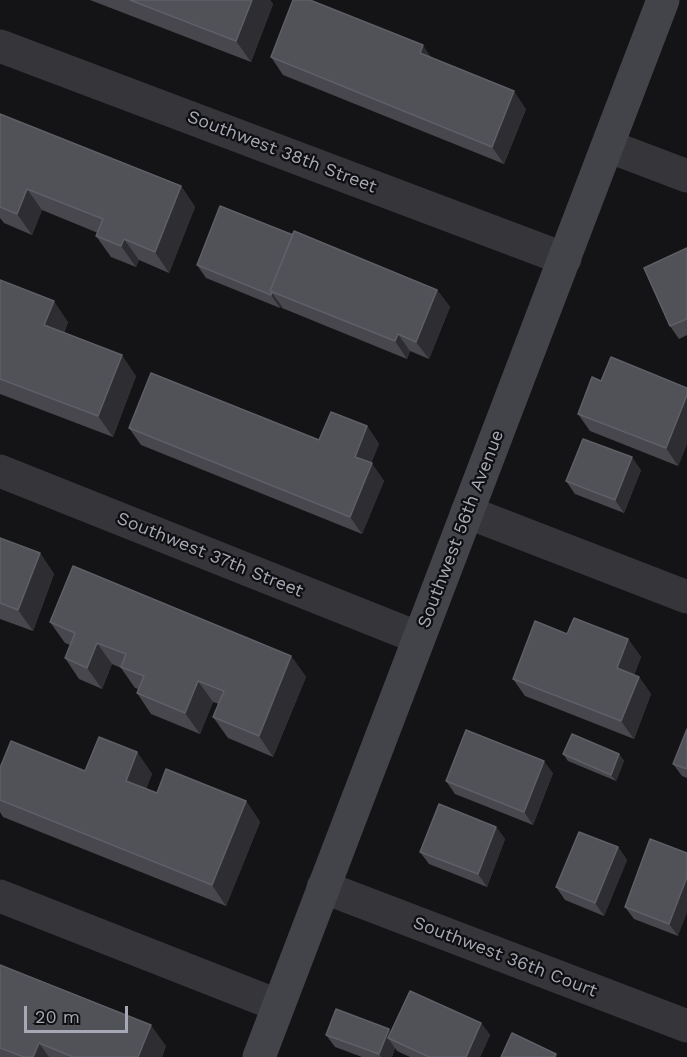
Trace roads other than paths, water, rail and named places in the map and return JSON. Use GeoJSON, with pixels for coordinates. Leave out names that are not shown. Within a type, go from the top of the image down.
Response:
{"type":"FeatureCollection","features":[{"type":"Feature","properties":{"kind":"street","name":"Southwest 56th Avenue"},"geometry":{"type":"LineString","coordinates":[[259,1057],[663,0]]}},
{"type":"Feature","properties":{"kind":"street","name":"Southwest 38th Street"},"geometry":{"type":"LineString","coordinates":[[0,46],[565,259]]}},
{"type":"Feature","properties":{"kind":"street"},"geometry":{"type":"LineString","coordinates":[[608,146],[687,176]]}},
{"type":"Feature","properties":{"kind":"street","name":"Southwest 37th Street"},"geometry":{"type":"LineString","coordinates":[[0,471],[419,638]]}},
{"type":"Feature","properties":{"kind":"street"},"geometry":{"type":"LineString","coordinates":[[467,512],[687,597]]}},
{"type":"Feature","properties":{"kind":"street","name":"Southwest 36th Court"},"geometry":{"type":"LineString","coordinates":[[323,887],[687,1026]]}},
{"type":"Feature","properties":{"kind":"street"},"geometry":{"type":"LineString","coordinates":[[0,896],[277,1005]]}}]}
